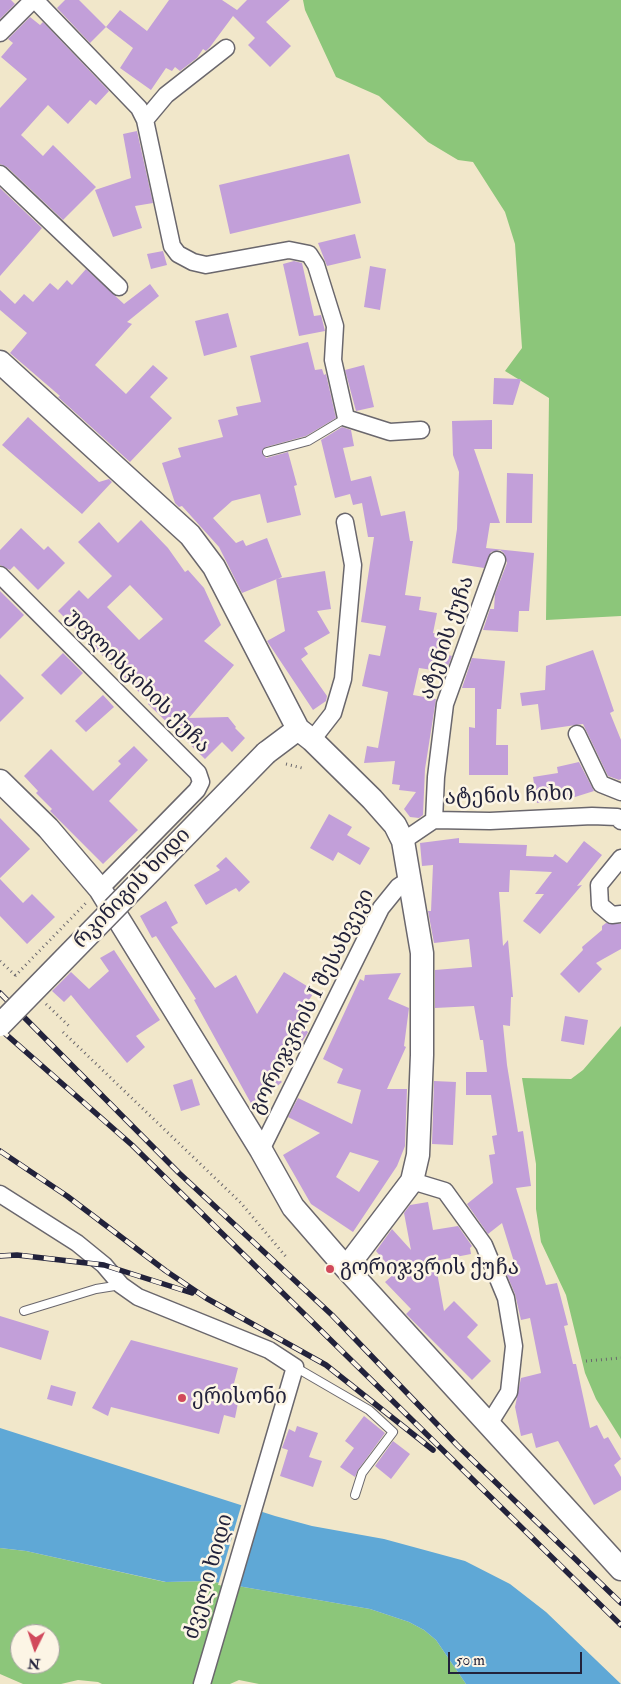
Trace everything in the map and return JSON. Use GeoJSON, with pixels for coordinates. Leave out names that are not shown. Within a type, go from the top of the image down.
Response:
{"type":"FeatureCollection","features":[{"type":"Feature","properties":{"kind":"main road"},"geometry":{"type":"LineString","coordinates":[[0,362],[190,535],[214,567],[305,734],[372,799],[395,825],[403,841],[422,953],[418,1155],[412,1181],[346,1268]]}},
{"type":"Feature","properties":{"kind":"main road","name":"რკინიგის ხიდი"},"geometry":{"type":"LineString","coordinates":[[0,1025],[274,759],[305,734]]}},
{"type":"Feature","properties":{"kind":"main road"},"geometry":{"type":"LineString","coordinates":[[0,780],[48,828],[94,895],[261,1150],[293,1207],[346,1268],[621,1569]]}},
{"type":"Feature","properties":{"kind":"street"},"geometry":{"type":"LineString","coordinates":[[0,34],[34,0],[131,98],[145,120],[172,246],[178,254],[193,262],[206,264],[289,250],[309,254],[316,265],[334,326],[333,360],[346,418],[390,432],[421,430]]}},
{"type":"Feature","properties":{"kind":"street"},"geometry":{"type":"LineString","coordinates":[[145,120],[166,96],[226,48]]}},
{"type":"Feature","properties":{"kind":"street"},"geometry":{"type":"LineString","coordinates":[[0,174],[119,287]]}},
{"type":"Feature","properties":{"kind":"street"},"geometry":{"type":"LineString","coordinates":[[305,734],[333,713],[343,679],[353,565],[345,522]]}},
{"type":"Feature","properties":{"kind":"street","name":"ატენის ქუჩა"},"geometry":{"type":"LineString","coordinates":[[434,820],[436,776],[445,704],[497,560]]}},
{"type":"Feature","properties":{"kind":"street","name":"უფლისციხის ქუჩა"},"geometry":{"type":"LineString","coordinates":[[0,575],[198,773],[201,782],[197,790],[94,895]]}},
{"type":"Feature","properties":{"kind":"street","name":"ატენის ჩიხი"},"geometry":{"type":"LineString","coordinates":[[577,734],[600,784],[621,792]]}},
{"type":"Feature","properties":{"kind":"street","name":"ატენის ჩიხი"},"geometry":{"type":"LineString","coordinates":[[403,841],[434,820],[490,822],[592,816],[617,817],[621,821]]}},
{"type":"Feature","properties":{"kind":"street"},"geometry":{"type":"LineString","coordinates":[[621,858],[600,884],[600,905],[612,915],[621,914]]}},
{"type":"Feature","properties":{"kind":"street","name":"გორიჯვრის I შესახვევი"},"geometry":{"type":"LineString","coordinates":[[261,1150],[381,908],[398,886],[410,879]]}},
{"type":"Feature","properties":{"kind":"street"},"geometry":{"type":"LineString","coordinates":[[412,1181],[446,1191],[484,1245],[506,1298],[514,1346],[509,1392],[489,1424]]}},
{"type":"Feature","properties":{"kind":"street"},"geometry":{"type":"LineString","coordinates":[[0,1194],[77,1243],[104,1265],[121,1285],[138,1297],[269,1350],[295,1367]]}},
{"type":"Feature","properties":{"kind":"street","name":"ძველი ხიდი"},"geometry":{"type":"LineString","coordinates":[[202,1684],[295,1367]]}},
{"type":"Feature","properties":{"kind":"lane"},"geometry":{"type":"LineString","coordinates":[[267,452],[308,441],[346,418]]}},
{"type":"Feature","properties":{"kind":"lane"},"geometry":{"type":"LineString","coordinates":[[24,1311],[96,1289],[121,1285]]}},
{"type":"Feature","properties":{"kind":"lane"},"geometry":{"type":"LineString","coordinates":[[295,1367],[369,1410],[393,1432],[362,1473],[355,1495]]}},
{"type":"Feature","properties":{"kind":"path"},"geometry":{"type":"LineString","coordinates":[[274,759],[302,768]]}},
{"type":"Feature","properties":{"kind":"path"},"geometry":{"type":"LineString","coordinates":[[15,976],[94,895]]}},
{"type":"Feature","properties":{"kind":"path"},"geometry":{"type":"LineString","coordinates":[[63,1032],[241,1203],[287,1258]]}},
{"type":"Feature","properties":{"kind":"path"},"geometry":{"type":"LineString","coordinates":[[586,1361],[621,1358]]}},
{"type":"Feature","properties":{"kind":"green space"},"geometry":{"type":"Polygon","coordinates":[[[303,0],[621,0],[621,616],[546,620],[549,398],[505,371],[522,348],[515,244],[505,212],[473,162],[458,160],[428,142],[379,96],[336,77],[305,10],[303,0]]]}},
{"type":"Feature","properties":{"kind":"green space"},"geometry":{"type":"Polygon","coordinates":[[[621,1026],[621,1439],[596,1399],[585,1373],[566,1295],[541,1242],[536,1209],[536,1164],[522,1078],[571,1079],[583,1070],[621,1026]]]}},
{"type":"Feature","properties":{"kind":"green space"},"geometry":{"type":"Polygon","coordinates":[[[0,1548],[26,1551],[165,1582],[209,1581],[370,1609],[409,1622],[424,1630],[436,1640],[466,1684],[259,1684],[239,1680],[230,1684],[102,1684],[78,1680],[61,1684],[23,1684],[0,1674],[0,1548]]]}},
{"type":"Feature","properties":{"kind":"water"},"geometry":{"type":"Polygon","coordinates":[[[0,1428],[275,1516],[312,1526],[384,1539],[465,1561],[510,1584],[546,1612],[621,1684],[466,1684],[436,1640],[424,1630],[409,1622],[370,1609],[209,1581],[166,1582],[26,1551],[0,1548],[0,1428]]]}},
{"type":"Feature","properties":{"kind":"pier"},"geometry":{"type":"Polygon","coordinates":[[[242,1503],[260,1509],[238,1588],[218,1585],[242,1503]]]}},
{"type":"Feature","properties":{"kind":"building"},"geometry":{"type":"Polygon","coordinates":[[[0,0],[11,0],[15,4],[0,19],[0,0]]]}},
{"type":"Feature","properties":{"kind":"building"},"geometry":{"type":"Polygon","coordinates":[[[65,0],[79,0],[106,27],[90,43],[57,8],[65,0]]]}},
{"type":"Feature","properties":{"kind":"building"},"geometry":{"type":"Polygon","coordinates":[[[169,0],[222,0],[237,10],[247,0],[290,0],[266,22],[291,46],[270,67],[248,45],[255,38],[233,16],[206,51],[203,49],[197,58],[180,71],[175,67],[172,71],[166,68],[151,90],[120,68],[133,48],[106,27],[120,10],[147,31],[169,0]]]}},
{"type":"Feature","properties":{"kind":"building"},"geometry":{"type":"Polygon","coordinates":[[[30,17],[40,25],[43,22],[109,91],[96,105],[90,100],[68,124],[48,105],[21,135],[43,156],[53,145],[96,187],[63,220],[7,167],[0,164],[0,108],[27,79],[1,57],[13,43],[8,39],[30,17]]]}},
{"type":"Feature","properties":{"kind":"building"},"geometry":{"type":"Polygon","coordinates":[[[137,131],[153,203],[135,206],[142,228],[113,237],[95,190],[131,178],[123,134],[137,131]]]}},
{"type":"Feature","properties":{"kind":"building"},"geometry":{"type":"Polygon","coordinates":[[[349,154],[361,203],[230,234],[219,185],[349,154]]]}},
{"type":"Feature","properties":{"kind":"building"},"geometry":{"type":"Polygon","coordinates":[[[0,188],[42,228],[0,276],[0,188]]]}},
{"type":"Feature","properties":{"kind":"building"},"geometry":{"type":"Polygon","coordinates":[[[355,234],[361,258],[327,266],[318,243],[355,234]]]}},
{"type":"Feature","properties":{"kind":"building"},"geometry":{"type":"Polygon","coordinates":[[[163,251],[167,265],[151,269],[147,254],[163,251]]]}},
{"type":"Feature","properties":{"kind":"building"},"geometry":{"type":"Polygon","coordinates":[[[294,261],[302,263],[314,316],[321,315],[325,331],[299,336],[283,264],[294,261]]]}},
{"type":"Feature","properties":{"kind":"building"},"geometry":{"type":"Polygon","coordinates":[[[370,266],[386,269],[380,310],[364,307],[370,266]]]}},
{"type":"Feature","properties":{"kind":"building"},"geometry":{"type":"Polygon","coordinates":[[[86,269],[124,304],[150,284],[159,296],[127,322],[132,324],[95,365],[126,394],[153,365],[168,378],[150,397],[172,418],[130,462],[58,397],[60,396],[10,353],[27,333],[0,310],[0,290],[15,304],[24,294],[33,302],[50,283],[58,290],[67,280],[72,285],[86,269]]]}},
{"type":"Feature","properties":{"kind":"building"},"geometry":{"type":"Polygon","coordinates":[[[228,313],[237,347],[204,356],[195,321],[228,313]]]}},
{"type":"Feature","properties":{"kind":"building"},"geometry":{"type":"Polygon","coordinates":[[[308,342],[315,370],[322,369],[324,375],[326,374],[336,418],[306,436],[266,447],[262,451],[266,458],[288,452],[297,485],[294,486],[301,515],[267,523],[260,494],[232,501],[213,518],[236,543],[243,540],[246,546],[267,538],[282,577],[242,593],[219,547],[182,506],[179,507],[175,503],[162,463],[181,457],[178,448],[223,437],[218,420],[238,415],[236,407],[261,402],[250,356],[308,342]]]}},
{"type":"Feature","properties":{"kind":"building"},"geometry":{"type":"Polygon","coordinates":[[[364,365],[374,407],[356,411],[345,370],[364,365]]]}},
{"type":"Feature","properties":{"kind":"building"},"geometry":{"type":"Polygon","coordinates":[[[494,378],[521,379],[513,405],[493,404],[494,378]]]}},
{"type":"Feature","properties":{"kind":"building"},"geometry":{"type":"Polygon","coordinates":[[[28,417],[99,482],[109,479],[112,482],[82,514],[2,445],[28,417]]]}},
{"type":"Feature","properties":{"kind":"building"},"geometry":{"type":"Polygon","coordinates":[[[492,420],[492,449],[474,449],[500,523],[490,523],[486,548],[534,553],[529,611],[519,611],[518,632],[483,630],[490,609],[494,609],[495,594],[507,563],[504,553],[500,550],[491,552],[484,568],[452,563],[457,529],[459,472],[453,455],[452,421],[492,420]]]}},
{"type":"Feature","properties":{"kind":"building"},"geometry":{"type":"Polygon","coordinates":[[[342,427],[351,430],[354,446],[343,448],[351,481],[371,476],[381,516],[405,511],[410,541],[413,541],[405,595],[421,597],[419,610],[437,613],[433,633],[451,636],[448,655],[452,656],[446,672],[419,668],[413,695],[436,699],[425,769],[423,815],[419,818],[410,817],[404,809],[416,792],[399,790],[400,785],[392,784],[395,761],[364,763],[367,746],[378,748],[388,692],[362,686],[369,654],[380,656],[386,626],[361,622],[374,537],[368,537],[362,503],[353,505],[350,494],[335,498],[321,440],[342,427]]]}},
{"type":"Feature","properties":{"kind":"building"},"geometry":{"type":"Polygon","coordinates":[[[507,473],[533,474],[532,523],[506,523],[507,473]]]}},
{"type":"Feature","properties":{"kind":"building"},"geometry":{"type":"Polygon","coordinates":[[[141,520],[168,548],[185,572],[188,570],[204,588],[221,625],[204,641],[234,665],[189,718],[228,717],[245,738],[232,752],[222,742],[205,759],[148,704],[149,702],[58,611],[79,590],[88,599],[112,576],[78,542],[99,522],[118,543],[141,520]],[[130,585],[107,607],[139,640],[163,619],[130,585]]]}},
{"type":"Feature","properties":{"kind":"building"},"geometry":{"type":"Polygon","coordinates":[[[21,528],[44,550],[48,546],[65,563],[38,590],[14,566],[10,570],[0,565],[0,550],[21,528]]]}},
{"type":"Feature","properties":{"kind":"building"},"geometry":{"type":"Polygon","coordinates":[[[325,571],[331,609],[317,611],[330,633],[304,648],[308,654],[301,659],[327,696],[326,701],[313,710],[267,641],[285,631],[276,579],[325,571]]]}},
{"type":"Feature","properties":{"kind":"building"},"geometry":{"type":"Polygon","coordinates":[[[0,591],[24,615],[0,639],[0,591]]]}},
{"type":"Feature","properties":{"kind":"building"},"geometry":{"type":"Polygon","coordinates":[[[593,650],[614,711],[610,713],[621,740],[621,779],[619,780],[608,776],[583,724],[541,730],[538,704],[522,706],[520,693],[545,690],[546,666],[593,650]]]}},
{"type":"Feature","properties":{"kind":"building"},"geometry":{"type":"Polygon","coordinates":[[[63,653],[83,673],[61,695],[41,675],[63,653]]]}},
{"type":"Feature","properties":{"kind":"building"},"geometry":{"type":"Polygon","coordinates":[[[472,658],[505,661],[501,709],[497,709],[496,745],[508,745],[508,775],[469,775],[469,727],[475,728],[475,688],[462,688],[472,658]]]}},
{"type":"Feature","properties":{"kind":"building"},"geometry":{"type":"Polygon","coordinates":[[[0,674],[24,698],[0,722],[0,674]]]}},
{"type":"Feature","properties":{"kind":"building"},"geometry":{"type":"Polygon","coordinates":[[[103,695],[114,707],[86,732],[75,721],[103,695]]]}},
{"type":"Feature","properties":{"kind":"building"},"geometry":{"type":"Polygon","coordinates":[[[134,746],[148,760],[109,801],[138,830],[103,864],[50,811],[52,809],[36,793],[38,791],[24,776],[51,749],[93,791],[121,764],[118,761],[134,746]]]}},
{"type":"Feature","properties":{"kind":"building"},"geometry":{"type":"Polygon","coordinates":[[[579,762],[594,791],[575,797],[537,803],[533,777],[558,773],[557,767],[579,762]]]}},
{"type":"Feature","properties":{"kind":"building"},"geometry":{"type":"Polygon","coordinates":[[[329,814],[352,827],[347,835],[370,848],[360,865],[338,852],[333,861],[310,848],[329,814]]]}},
{"type":"Feature","properties":{"kind":"building"},"geometry":{"type":"Polygon","coordinates":[[[0,818],[30,849],[0,878],[0,818]]]}},
{"type":"Feature","properties":{"kind":"building"},"geometry":{"type":"Polygon","coordinates":[[[459,838],[459,843],[527,845],[526,856],[553,857],[555,854],[567,863],[584,841],[602,855],[577,886],[582,885],[540,934],[523,921],[544,894],[535,894],[552,872],[510,870],[509,892],[499,892],[503,946],[508,940],[513,997],[511,997],[510,1026],[503,1025],[507,1065],[518,1132],[523,1131],[531,1186],[516,1188],[546,1285],[557,1283],[568,1325],[564,1326],[573,1364],[576,1364],[590,1428],[597,1425],[604,1439],[608,1437],[621,1459],[614,1465],[621,1477],[621,1490],[594,1505],[558,1441],[536,1448],[532,1433],[521,1436],[515,1407],[521,1378],[541,1373],[530,1318],[521,1320],[515,1294],[504,1268],[515,1265],[502,1223],[488,1234],[467,1204],[493,1183],[489,1155],[495,1154],[492,1136],[497,1135],[491,1095],[466,1095],[466,1072],[487,1072],[483,1040],[480,1040],[474,1006],[435,1008],[435,970],[472,967],[469,939],[434,943],[428,911],[431,911],[433,865],[422,866],[420,843],[459,838]]]}},
{"type":"Feature","properties":{"kind":"building"},"geometry":{"type":"Polygon","coordinates":[[[226,857],[250,882],[239,892],[236,888],[206,905],[194,885],[220,870],[216,866],[226,857]]]}},
{"type":"Feature","properties":{"kind":"building"},"geometry":{"type":"Polygon","coordinates":[[[0,879],[23,903],[32,894],[55,917],[27,944],[0,916],[0,879]]]}},
{"type":"Feature","properties":{"kind":"building"},"geometry":{"type":"Polygon","coordinates":[[[166,901],[178,923],[171,927],[215,988],[236,975],[257,1014],[284,972],[315,991],[294,1022],[308,1032],[278,1078],[282,1082],[253,1107],[194,1000],[196,999],[156,936],[152,938],[140,916],[166,901]]]}},
{"type":"Feature","properties":{"kind":"building"},"geometry":{"type":"Polygon","coordinates":[[[606,923],[621,924],[621,949],[596,963],[602,969],[579,993],[560,974],[583,950],[582,947],[602,930],[602,926],[606,923]]]}},
{"type":"Feature","properties":{"kind":"building"},"geometry":{"type":"Polygon","coordinates":[[[114,950],[160,1020],[136,1036],[145,1047],[127,1063],[71,995],[64,1002],[52,991],[71,972],[89,989],[109,971],[100,958],[114,950]]]}},
{"type":"Feature","properties":{"kind":"building"},"geometry":{"type":"Polygon","coordinates":[[[401,973],[388,999],[409,1008],[404,1046],[406,1047],[387,1089],[407,1089],[405,1146],[397,1166],[353,1232],[311,1204],[283,1155],[320,1133],[288,1117],[298,1098],[352,1124],[361,1090],[337,1083],[343,1069],[323,1059],[360,979],[364,981],[365,975],[401,973]],[[350,1152],[336,1177],[359,1192],[379,1161],[350,1152]]]}},
{"type":"Feature","properties":{"kind":"building"},"geometry":{"type":"Polygon","coordinates":[[[565,1016],[588,1020],[584,1045],[561,1041],[565,1016]]]}},
{"type":"Feature","properties":{"kind":"building"},"geometry":{"type":"Polygon","coordinates":[[[192,1079],[200,1105],[181,1111],[173,1085],[192,1079]]]}},
{"type":"Feature","properties":{"kind":"building"},"geometry":{"type":"Polygon","coordinates":[[[434,1081],[456,1082],[453,1145],[432,1144],[434,1081]]]}},
{"type":"Feature","properties":{"kind":"building"},"geometry":{"type":"Polygon","coordinates":[[[428,1202],[433,1230],[458,1226],[472,1246],[470,1248],[471,1254],[435,1261],[444,1311],[454,1301],[478,1325],[467,1337],[491,1361],[472,1380],[406,1314],[411,1309],[385,1282],[395,1273],[376,1251],[392,1229],[411,1250],[404,1213],[410,1205],[428,1202]]]}},
{"type":"Feature","properties":{"kind":"building"},"geometry":{"type":"Polygon","coordinates":[[[0,1316],[49,1331],[41,1360],[0,1347],[0,1316]]]}},
{"type":"Feature","properties":{"kind":"building"},"geometry":{"type":"Polygon","coordinates":[[[131,1340],[238,1368],[232,1391],[236,1392],[233,1402],[238,1403],[235,1418],[224,1415],[219,1434],[111,1407],[108,1416],[92,1408],[131,1340]]]}},
{"type":"Feature","properties":{"kind":"building"},"geometry":{"type":"Polygon","coordinates":[[[51,1385],[76,1392],[72,1406],[47,1399],[51,1385]]]}},
{"type":"Feature","properties":{"kind":"building"},"geometry":{"type":"Polygon","coordinates":[[[364,1416],[385,1433],[355,1477],[340,1467],[354,1448],[345,1441],[364,1416]]]}},
{"type":"Feature","properties":{"kind":"building"},"geometry":{"type":"Polygon","coordinates":[[[297,1426],[318,1433],[309,1457],[322,1461],[313,1487],[280,1476],[288,1450],[282,1448],[289,1429],[295,1432],[297,1426]]]}},
{"type":"Feature","properties":{"kind":"building"},"geometry":{"type":"Polygon","coordinates":[[[393,1441],[410,1454],[391,1479],[375,1466],[393,1441]]]}},
{"type":"Feature","properties":{"kind":"railway"},"geometry":{"type":"LineString","coordinates":[[0,993],[179,1173],[332,1315],[458,1446],[621,1603]]}},
{"type":"Feature","properties":{"kind":"railway"},"geometry":{"type":"LineString","coordinates":[[0,1029],[132,1145],[621,1625]]}},
{"type":"Feature","properties":{"kind":"railway"},"geometry":{"type":"LineString","coordinates":[[0,1151],[67,1196],[166,1271],[206,1298],[326,1365],[433,1450]]}},
{"type":"Feature","properties":{"kind":"railway"},"geometry":{"type":"LineString","coordinates":[[0,1256],[17,1255],[104,1265],[192,1293]]}},
{"type":"Feature","properties":{"kind":"place","name":"გორიჯვრის ქუჩა"},"geometry":{"type":"Point","coordinates":[330,1269]}},
{"type":"Feature","properties":{"kind":"place","name":"ერისონი"},"geometry":{"type":"Point","coordinates":[182,1398]}}]}
